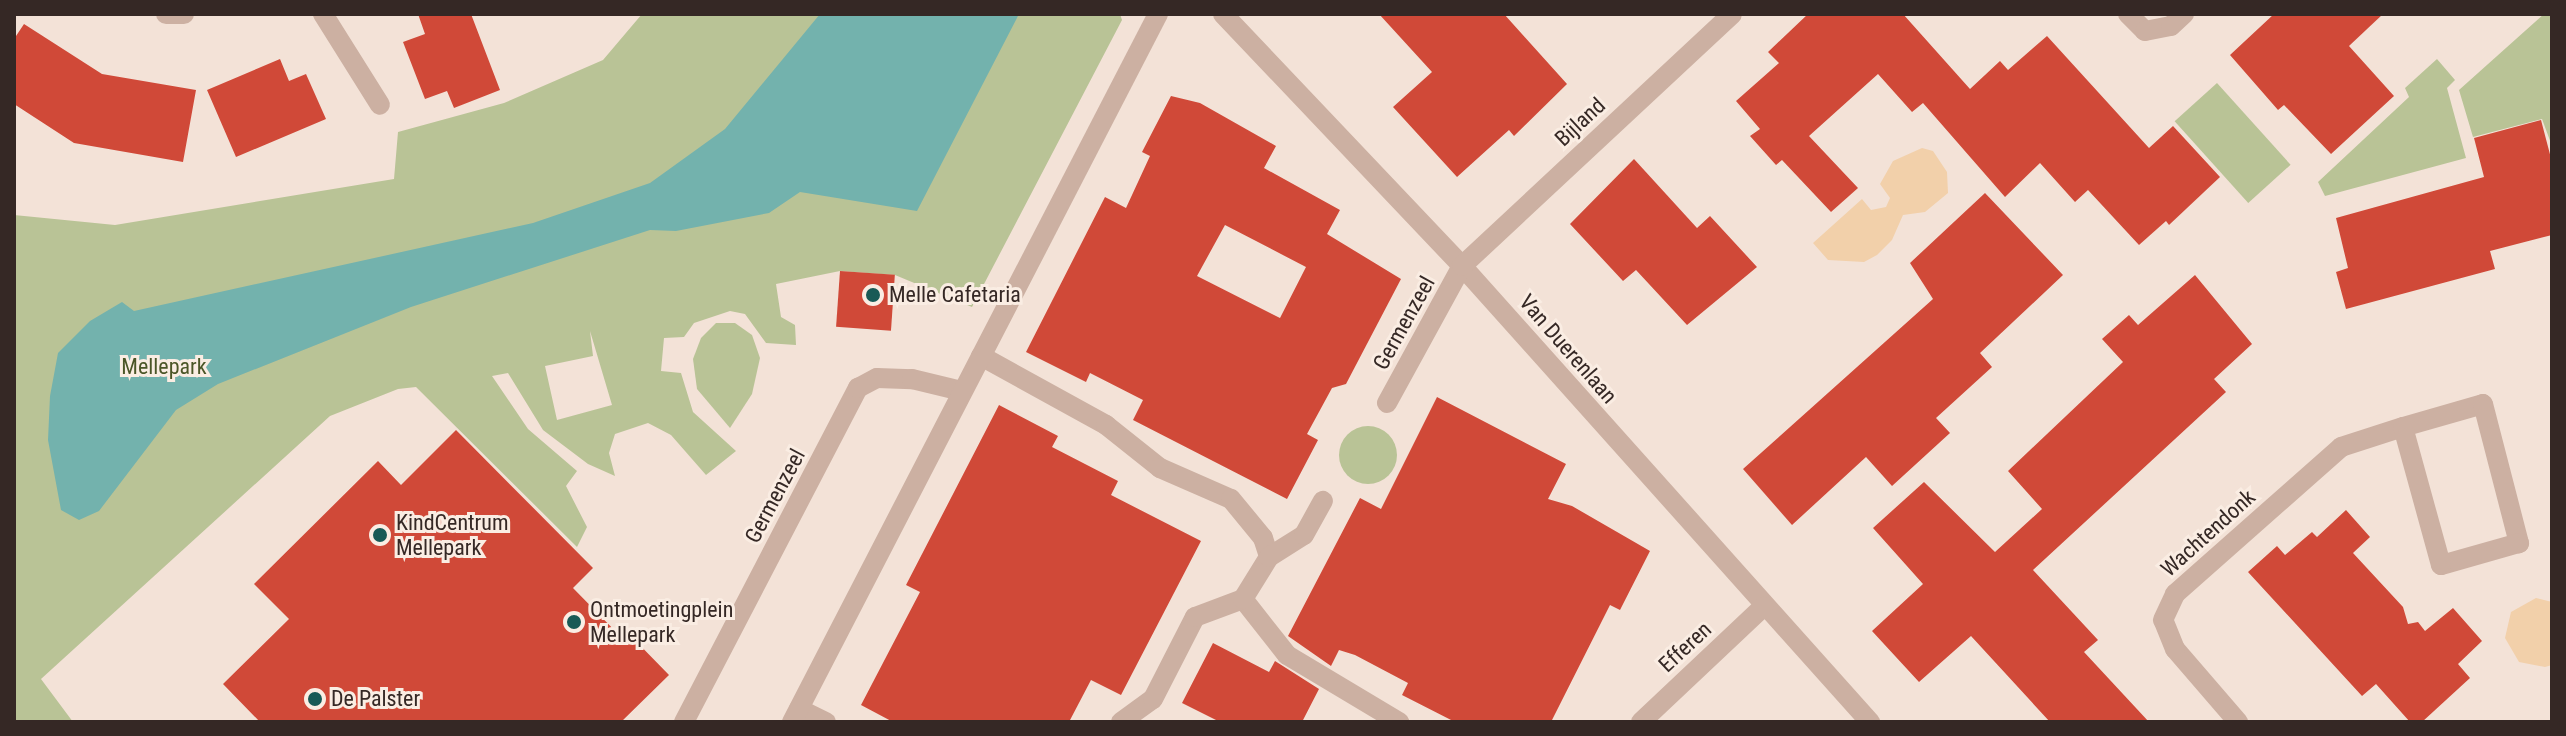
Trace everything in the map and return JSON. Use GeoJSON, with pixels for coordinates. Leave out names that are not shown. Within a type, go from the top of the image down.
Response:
{"type":"FeatureCollection","features":[{"type":"Feature","properties":{"kind":"street"},"geometry":{"type":"LineString","coordinates":[[166,14],[184,14]]}},
{"type":"Feature","properties":{"kind":"street"},"geometry":{"type":"LineString","coordinates":[[323,14],[380,105]]}},
{"type":"Feature","properties":{"kind":"street"},"geometry":{"type":"LineString","coordinates":[[826,722],[795,715],[1158,14]]}},
{"type":"Feature","properties":{"kind":"street","name":"Van Duerenlaan"},"geometry":{"type":"LineString","coordinates":[[1223,14],[1462,266],[1763,607],[1870,722]]}},
{"type":"Feature","properties":{"kind":"street","name":"Bijland"},"geometry":{"type":"LineString","coordinates":[[1462,266],[1732,14]]}},
{"type":"Feature","properties":{"kind":"street"},"geometry":{"type":"LineString","coordinates":[[2128,14],[2145,31],[2171,26],[2184,14]]}},
{"type":"Feature","properties":{"kind":"street","name":"Germenzeel"},"geometry":{"type":"LineString","coordinates":[[1387,403],[1462,266]]}},
{"type":"Feature","properties":{"kind":"street"},"geometry":{"type":"LineString","coordinates":[[981,356],[1106,425],[1160,468],[1231,499],[1263,538],[1269,557]]}},
{"type":"Feature","properties":{"kind":"street","name":"Germenzeel"},"geometry":{"type":"LineString","coordinates":[[684,722],[858,388],[877,378],[900,379],[962,391]]}},
{"type":"Feature","properties":{"kind":"street","name":"Wachtendonk"},"geometry":{"type":"LineString","coordinates":[[2238,722],[2175,649],[2163,620],[2175,594],[2341,447],[2403,427],[2483,404],[2519,543],[2441,565],[2403,427]]}},
{"type":"Feature","properties":{"kind":"street"},"geometry":{"type":"LineString","coordinates":[[1121,722],[1153,699],[1195,617],[1243,599],[1269,557],[1304,535],[1323,501]]}},
{"type":"Feature","properties":{"kind":"street"},"geometry":{"type":"LineString","coordinates":[[1243,599],[1287,655],[1399,722]]}},
{"type":"Feature","properties":{"kind":"street","name":"Efferen"},"geometry":{"type":"LineString","coordinates":[[1641,722],[1763,607]]}},
{"type":"Feature","properties":{"kind":"green space","name":"Mellepark"},"geometry":{"type":"Polygon","coordinates":[[[642,14],[1120,14],[1122,20],[972,307],[895,275],[840,271],[776,284],[781,317],[795,325],[796,345],[766,343],[745,314],[730,311],[694,323],[684,337],[664,338],[661,371],[681,373],[693,412],[736,451],[706,475],[671,435],[648,423],[615,434],[609,453],[615,476],[588,464],[543,430],[508,373],[492,376],[528,429],[577,471],[566,486],[587,527],[577,547],[416,387],[398,389],[330,416],[41,679],[73,722],[14,722],[14,215],[115,225],[394,179],[398,132],[504,103],[603,60],[642,14]],[[590,331],[593,356],[545,366],[557,420],[612,405],[590,331]]]}},
{"type":"Feature","properties":{"kind":"green space"},"geometry":{"type":"Polygon","coordinates":[[[2544,14],[2552,14],[2552,146],[2542,119],[2473,137],[2459,90],[2544,14]]]}},
{"type":"Feature","properties":{"kind":"green space"},"geometry":{"type":"Polygon","coordinates":[[[2437,59],[2455,80],[2447,88],[2466,158],[2325,196],[2318,182],[2409,97],[2405,88],[2437,59]]]}},
{"type":"Feature","properties":{"kind":"green space"},"geometry":{"type":"Polygon","coordinates":[[[2217,83],[2291,165],[2248,203],[2175,121],[2217,83]]]}},
{"type":"Feature","properties":{"kind":"green space"},"geometry":{"type":"Polygon","coordinates":[[[716,323],[735,323],[752,335],[760,358],[752,394],[730,428],[697,389],[693,359],[701,338],[716,323]]]}},
{"type":"Feature","properties":{"kind":"green space"},"geometry":{"type":"Polygon","coordinates":[[[1368,426],[1379,428],[1388,435],[1395,444],[1395,466],[1388,475],[1379,482],[1368,484],[1357,482],[1348,475],[1341,466],[1339,455],[1341,444],[1348,435],[1357,428],[1368,426]]]}},
{"type":"Feature","properties":{"kind":"sand"},"geometry":{"type":"Polygon","coordinates":[[[1922,148],[1933,151],[1947,172],[1948,193],[1925,212],[1903,215],[1892,240],[1877,255],[1864,262],[1828,260],[1813,243],[1862,199],[1871,210],[1886,207],[1890,198],[1880,184],[1893,161],[1922,148]]]}},
{"type":"Feature","properties":{"kind":"sand"},"geometry":{"type":"Polygon","coordinates":[[[2536,598],[2552,602],[2552,665],[2545,667],[2519,662],[2505,638],[2511,612],[2536,598]]]}},
{"type":"Feature","properties":{"kind":"water"},"geometry":{"type":"Polygon","coordinates":[[[820,14],[1019,14],[917,211],[800,192],[769,213],[676,231],[650,230],[411,307],[218,384],[176,410],[99,511],[79,520],[61,510],[48,440],[50,396],[58,353],[90,321],[122,302],[134,311],[533,223],[650,183],[725,129],[820,14]]]}},
{"type":"Feature","properties":{"kind":"building"},"geometry":{"type":"Polygon","coordinates":[[[418,14],[471,14],[500,90],[454,108],[447,91],[425,99],[403,42],[425,34],[418,14]]]}},
{"type":"Feature","properties":{"kind":"building"},"geometry":{"type":"Polygon","coordinates":[[[1379,14],[1504,14],[1567,84],[1514,136],[1509,130],[1457,177],[1393,107],[1432,72],[1379,14]]]}},
{"type":"Feature","properties":{"kind":"building"},"geometry":{"type":"Polygon","coordinates":[[[1808,14],[1903,14],[1970,89],[2000,61],[2008,70],[2047,36],[2149,148],[2173,126],[2220,177],[2169,225],[2166,221],[2139,245],[2088,190],[2075,202],[2040,163],[2005,197],[1923,103],[1912,112],[1878,74],[1809,136],[1858,188],[1831,212],[1782,160],[1776,165],[1750,136],[1760,129],[1736,101],[1779,63],[1768,52],[1808,14]]]}},
{"type":"Feature","properties":{"kind":"building"},"geometry":{"type":"Polygon","coordinates":[[[2274,14],[2383,14],[2349,46],[2394,96],[2331,154],[2284,105],[2278,110],[2230,55],[2274,14]]]}},
{"type":"Feature","properties":{"kind":"building"},"geometry":{"type":"Polygon","coordinates":[[[24,24],[102,74],[196,90],[183,162],[74,143],[14,104],[14,39],[24,24]]]}},
{"type":"Feature","properties":{"kind":"building"},"geometry":{"type":"Polygon","coordinates":[[[280,59],[289,81],[306,74],[326,119],[236,157],[207,90],[280,59]]]}},
{"type":"Feature","properties":{"kind":"building"},"geometry":{"type":"Polygon","coordinates":[[[1171,96],[1200,103],[1276,146],[1264,168],[1340,210],[1327,234],[1401,279],[1346,384],[1332,388],[1307,434],[1318,440],[1287,499],[1133,420],[1143,400],[1090,373],[1086,382],[1026,352],[1105,197],[1126,208],[1150,156],[1142,152],[1171,96]],[[1225,225],[1197,276],[1280,318],[1306,267],[1225,225]]]}},
{"type":"Feature","properties":{"kind":"building"},"geometry":{"type":"Polygon","coordinates":[[[2541,120],[2552,162],[2552,235],[2490,251],[2495,269],[2346,309],[2336,272],[2348,268],[2336,218],[2484,177],[2474,138],[2541,120]]]}},
{"type":"Feature","properties":{"kind":"building"},"geometry":{"type":"Polygon","coordinates":[[[1634,159],[1697,228],[1710,216],[1757,267],[1687,325],[1636,270],[1623,281],[1570,224],[1634,159]]]}},
{"type":"Feature","properties":{"kind":"building"},"geometry":{"type":"Polygon","coordinates":[[[1985,193],[2063,275],[1980,353],[1992,367],[1936,418],[1950,433],[1892,486],[1866,457],[1792,525],[1743,469],[1933,299],[1910,263],[1985,193]]]}},
{"type":"Feature","properties":{"kind":"building"},"geometry":{"type":"Polygon","coordinates":[[[840,271],[895,275],[891,331],[836,327],[840,271]]]}},
{"type":"Feature","properties":{"kind":"building"},"geometry":{"type":"Polygon","coordinates":[[[2195,275],[2252,344],[2214,379],[2226,392],[2033,570],[2098,640],[2084,652],[2149,722],[2050,722],[1971,636],[1919,682],[1872,631],[1923,584],[1873,528],[1924,482],[1995,552],[2042,509],[2008,471],[2123,362],[2102,339],[2129,315],[2138,325],[2195,275]]]}},
{"type":"Feature","properties":{"kind":"building"},"geometry":{"type":"Polygon","coordinates":[[[1437,397],[1566,464],[1548,499],[1572,506],[1650,551],[1620,610],[1610,605],[1551,722],[1455,722],[1402,695],[1408,683],[1355,655],[1339,650],[1331,666],[1288,636],[1360,498],[1381,509],[1437,397]]]}},
{"type":"Feature","properties":{"kind":"building"},"geometry":{"type":"Polygon","coordinates":[[[999,405],[1058,436],[1052,447],[1118,481],[1111,495],[1201,541],[1121,695],[1091,680],[1069,722],[893,722],[861,705],[920,592],[906,585],[999,405]]]}},
{"type":"Feature","properties":{"kind":"building","name":"KindCentrum Mellepark"},"geometry":{"type":"Polygon","coordinates":[[[456,430],[593,568],[573,588],[623,639],[628,633],[669,675],[621,722],[260,722],[223,684],[289,619],[254,584],[378,461],[401,485],[456,430]]]}},
{"type":"Feature","properties":{"kind":"building"},"geometry":{"type":"Polygon","coordinates":[[[2346,510],[2370,537],[2353,553],[2403,607],[2408,624],[2418,622],[2425,631],[2453,608],[2482,641],[2458,664],[2470,678],[2422,722],[2410,722],[2376,684],[2362,696],[2248,572],[2277,546],[2285,555],[2312,532],[2317,537],[2346,510]]]}},
{"type":"Feature","properties":{"kind":"building"},"geometry":{"type":"Polygon","coordinates":[[[1213,643],[1269,672],[1275,661],[1319,689],[1302,722],[1220,722],[1182,703],[1213,643]]]}},
{"type":"Feature","properties":{"kind":"place","name":"Melle Cafetaria"},"geometry":{"type":"Point","coordinates":[873,295]}},
{"type":"Feature","properties":{"kind":"place","name":"KindCentrum Mellepark"},"geometry":{"type":"Point","coordinates":[380,535]}},
{"type":"Feature","properties":{"kind":"place","name":"Ontmoetingplein Mellepark"},"geometry":{"type":"Point","coordinates":[574,622]}},
{"type":"Feature","properties":{"kind":"place","name":"De Palster"},"geometry":{"type":"Point","coordinates":[315,699]}}]}
